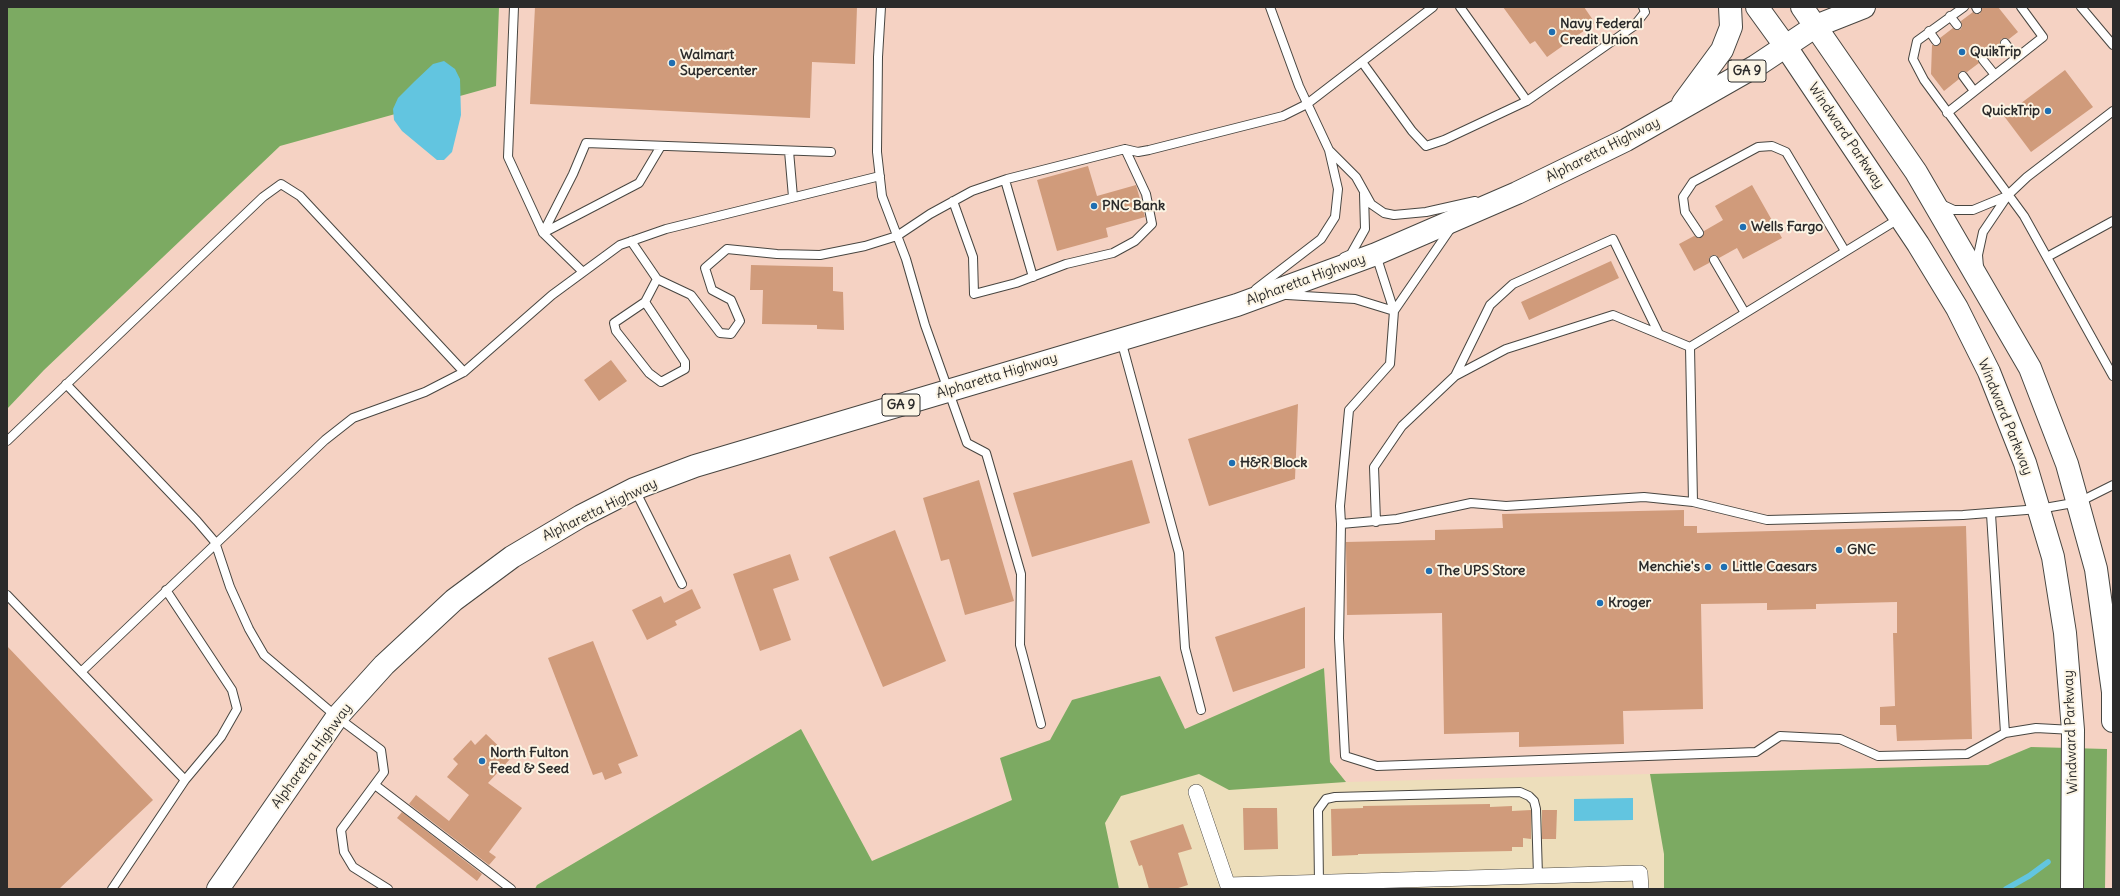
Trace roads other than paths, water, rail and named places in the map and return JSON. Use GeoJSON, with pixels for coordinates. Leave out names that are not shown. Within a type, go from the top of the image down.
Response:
{"type":"FeatureCollection","features":[{"type":"Feature","properties":{"kind":"main road"},"geometry":{"type":"LineString","coordinates":[[1676,112],[1722,50],[1730,27],[1730,7]]}},
{"type":"Feature","properties":{"kind":"main road","name":"Windward Parkway"},"geometry":{"type":"LineString","coordinates":[[1757,7],[1786,47],[1900,217],[1957,308],[1989,372],[2025,463],[2052,557],[2065,633],[2074,730],[2072,889]]}},
{"type":"Feature","properties":{"kind":"main road"},"geometry":{"type":"LineString","coordinates":[[1802,7],[1916,172],[2030,368],[2067,464],[2079,502],[2096,569],[2113,692],[2113,720]]}},
{"type":"Feature","properties":{"kind":"main road","name":"GA 9"},"geometry":{"type":"LineString","coordinates":[[1816,26],[1831,7]]}},
{"type":"Feature","properties":{"kind":"main road","name":"GA 9"},"geometry":{"type":"LineString","coordinates":[[1816,26],[1864,7]]}},
{"type":"Feature","properties":{"kind":"main road","name":"Alpharetta Highway"},"geometry":{"type":"LineString","coordinates":[[218,889],[337,717],[402,647],[454,600],[540,539],[634,489],[695,466],[1237,305],[1376,254],[1517,192],[1626,140],[1786,47],[1816,26]]}},
{"type":"Feature","properties":{"kind":"street"},"geometry":{"type":"LineString","coordinates":[[1196,792],[1229,887],[1640,873],[1641,889]]}},
{"type":"Feature","properties":{"kind":"lane"},"geometry":{"type":"LineString","coordinates":[[514,7],[508,157],[543,233],[583,272]]}},
{"type":"Feature","properties":{"kind":"lane"},"geometry":{"type":"LineString","coordinates":[[881,7],[877,138],[882,196],[967,443],[986,453],[1021,574],[1020,645],[1040,724]]}},
{"type":"Feature","properties":{"kind":"lane"},"geometry":{"type":"LineString","coordinates":[[1237,305],[1321,239],[1334,216],[1338,189],[1329,150],[1279,36],[1270,7]]}},
{"type":"Feature","properties":{"kind":"lane"},"geometry":{"type":"LineString","coordinates":[[631,241],[657,279],[691,295],[720,333],[731,334],[740,321],[731,300],[712,290],[705,268],[727,249],[777,254],[820,255],[865,246],[897,236],[953,201],[972,191],[1005,180],[1125,149],[1138,152],[1149,150],[1283,116],[1308,104],[1432,7]]}},
{"type":"Feature","properties":{"kind":"lane"},"geometry":{"type":"LineString","coordinates":[[1460,7],[1527,100]]}},
{"type":"Feature","properties":{"kind":"lane"},"geometry":{"type":"LineString","coordinates":[[1362,62],[1412,131],[1426,146],[1444,140],[1527,100],[1634,26],[1645,12],[1643,7]]}},
{"type":"Feature","properties":{"kind":"lane"},"geometry":{"type":"LineString","coordinates":[[1964,7],[1917,41],[1913,59],[1924,80],[2024,216],[2113,376]]}},
{"type":"Feature","properties":{"kind":"lane"},"geometry":{"type":"LineString","coordinates":[[1948,113],[2043,37],[2021,7]]}},
{"type":"Feature","properties":{"kind":"lane"},"geometry":{"type":"LineString","coordinates":[[2082,7],[2113,45]]}},
{"type":"Feature","properties":{"kind":"lane"},"geometry":{"type":"LineString","coordinates":[[1950,16],[1957,25]]}},
{"type":"Feature","properties":{"kind":"lane"},"geometry":{"type":"LineString","coordinates":[[1929,31],[1936,41]]}},
{"type":"Feature","properties":{"kind":"lane"},"geometry":{"type":"LineString","coordinates":[[2004,43],[2016,58]]}},
{"type":"Feature","properties":{"kind":"lane"},"geometry":{"type":"LineString","coordinates":[[1983,60],[1995,75]]}},
{"type":"Feature","properties":{"kind":"lane"},"geometry":{"type":"LineString","coordinates":[[1963,76],[1974,91]]}},
{"type":"Feature","properties":{"kind":"lane"},"geometry":{"type":"LineString","coordinates":[[1979,280],[1978,255],[1983,232],[2008,195],[2027,177],[2113,111]]}},
{"type":"Feature","properties":{"kind":"lane"},"geometry":{"type":"LineString","coordinates":[[543,233],[573,174],[586,143],[831,152]]}},
{"type":"Feature","properties":{"kind":"lane"},"geometry":{"type":"LineString","coordinates":[[543,233],[640,182],[661,146]]}},
{"type":"Feature","properties":{"kind":"lane"},"geometry":{"type":"LineString","coordinates":[[1699,233],[1685,212],[1683,197],[1693,182],[1758,147],[1772,146],[1786,152],[1845,251]]}},
{"type":"Feature","properties":{"kind":"lane"},"geometry":{"type":"LineString","coordinates":[[953,201],[973,257],[974,294],[1016,283],[1066,264],[1112,253],[1135,241],[1152,224],[1146,194],[1125,149]]}},
{"type":"Feature","properties":{"kind":"lane"},"geometry":{"type":"LineString","coordinates":[[1329,150],[1356,177],[1371,204],[1384,213],[1394,215],[1426,212],[1517,192]]}},
{"type":"Feature","properties":{"kind":"lane"},"geometry":{"type":"LineString","coordinates":[[789,151],[792,197]]}},
{"type":"Feature","properties":{"kind":"lane"},"geometry":{"type":"LineString","coordinates":[[81,672],[215,542],[318,446],[353,418],[424,392],[464,372],[552,294],[620,245],[666,229],[880,176]]}},
{"type":"Feature","properties":{"kind":"lane"},"geometry":{"type":"LineString","coordinates":[[1005,180],[1033,277]]}},
{"type":"Feature","properties":{"kind":"lane"},"geometry":{"type":"LineString","coordinates":[[7,441],[263,197],[281,184],[300,196],[464,372]]}},
{"type":"Feature","properties":{"kind":"lane"},"geometry":{"type":"LineString","coordinates":[[1290,285],[1351,254],[1365,229],[1364,192]]}},
{"type":"Feature","properties":{"kind":"lane"},"geometry":{"type":"LineString","coordinates":[[1932,200],[1954,210],[1973,210],[2008,195]]}},
{"type":"Feature","properties":{"kind":"lane"},"geometry":{"type":"LineString","coordinates":[[1690,347],[1900,217]]}},
{"type":"Feature","properties":{"kind":"lane"},"geometry":{"type":"LineString","coordinates":[[1394,311],[1425,263],[1458,218]]}},
{"type":"Feature","properties":{"kind":"lane"},"geometry":{"type":"LineString","coordinates":[[2047,257],[2113,221]]}},
{"type":"Feature","properties":{"kind":"lane"},"geometry":{"type":"LineString","coordinates":[[1455,376],[1490,305],[1513,284],[1613,239],[1659,334]]}},
{"type":"Feature","properties":{"kind":"lane"},"geometry":{"type":"LineString","coordinates":[[1376,254],[1394,311],[1390,364],[1349,410],[1340,506],[1339,638],[1345,756],[1377,766],[1756,752],[1780,736],[1840,739],[1878,756],[1967,754],[2005,733],[2036,728],[2074,730]]}},
{"type":"Feature","properties":{"kind":"lane"},"geometry":{"type":"LineString","coordinates":[[1714,260],[1745,313]]}},
{"type":"Feature","properties":{"kind":"lane"},"geometry":{"type":"LineString","coordinates":[[645,302],[682,357],[685,369],[661,382],[649,373],[616,331],[614,323],[645,302],[657,279]]}},
{"type":"Feature","properties":{"kind":"lane"},"geometry":{"type":"LineString","coordinates":[[1265,295],[1302,295],[1356,299],[1394,311]]}},
{"type":"Feature","properties":{"kind":"lane"},"geometry":{"type":"LineString","coordinates":[[1376,522],[1374,467],[1402,426],[1455,376],[1506,349],[1613,315],[1690,347]]}},
{"type":"Feature","properties":{"kind":"lane"},"geometry":{"type":"LineString","coordinates":[[1121,339],[1179,553],[1185,648],[1201,710]]}},
{"type":"Feature","properties":{"kind":"lane"},"geometry":{"type":"LineString","coordinates":[[1690,347],[1693,502]]}},
{"type":"Feature","properties":{"kind":"lane"},"geometry":{"type":"LineString","coordinates":[[66,384],[197,521],[215,542],[233,594],[248,629],[264,655],[337,717],[381,750],[384,772],[341,830],[344,852],[353,867],[388,889]]}},
{"type":"Feature","properties":{"kind":"lane"},"geometry":{"type":"LineString","coordinates":[[1341,524],[1397,520],[1471,503],[1506,506],[1644,497],[1693,502],[1767,520],[1991,514],[2039,510],[2079,502],[2113,485]]}},
{"type":"Feature","properties":{"kind":"lane"},"geometry":{"type":"LineString","coordinates":[[634,489],[682,584]]}},
{"type":"Feature","properties":{"kind":"lane"},"geometry":{"type":"LineString","coordinates":[[1991,514],[2005,733]]}},
{"type":"Feature","properties":{"kind":"lane"},"geometry":{"type":"LineString","coordinates":[[112,889],[185,780],[221,738],[237,709],[232,690],[166,590]]}},
{"type":"Feature","properties":{"kind":"lane"},"geometry":{"type":"LineString","coordinates":[[7,595],[185,780]]}},
{"type":"Feature","properties":{"kind":"lane"},"geometry":{"type":"LineString","coordinates":[[374,784],[511,889]]}},
{"type":"Feature","properties":{"kind":"lane"},"geometry":{"type":"LineString","coordinates":[[1319,884],[1318,810],[1326,799],[1343,796],[1520,792],[1529,796],[1534,801],[1536,809],[1538,876]]}},
{"type":"Feature","properties":{"kind":"water"},"geometry":{"type":"Polygon","coordinates":[[[444,61],[455,69],[460,79],[461,115],[452,152],[444,160],[437,160],[402,131],[394,120],[393,109],[398,98],[433,64],[444,61]]]}},
{"type":"Feature","properties":{"kind":"water"},"geometry":{"type":"Polygon","coordinates":[[[1633,798],[1633,820],[1574,821],[1574,799],[1633,798]]]}},
{"type":"Feature","properties":{"kind":"waterway"},"geometry":{"type":"LineString","coordinates":[[2006,889],[2029,876],[2048,862]]}},
{"type":"Feature","properties":{"kind":"place","name":"Navy Federal Credit Union"},"geometry":{"type":"Point","coordinates":[1552,32]}},
{"type":"Feature","properties":{"kind":"place","name":"QuikTrip"},"geometry":{"type":"Point","coordinates":[1962,52]}},
{"type":"Feature","properties":{"kind":"place","name":"Walmart Supercenter"},"geometry":{"type":"Point","coordinates":[672,63]}},
{"type":"Feature","properties":{"kind":"place","name":"QuickTrip"},"geometry":{"type":"Point","coordinates":[2048,111]}},
{"type":"Feature","properties":{"kind":"place","name":"PNC Bank"},"geometry":{"type":"Point","coordinates":[1094,206]}},
{"type":"Feature","properties":{"kind":"place","name":"Wells Fargo"},"geometry":{"type":"Point","coordinates":[1743,227]}},
{"type":"Feature","properties":{"kind":"place","name":"H&R Block"},"geometry":{"type":"Point","coordinates":[1232,463]}},
{"type":"Feature","properties":{"kind":"place","name":"GNC"},"geometry":{"type":"Point","coordinates":[1839,550]}},
{"type":"Feature","properties":{"kind":"place","name":"Menchie's"},"geometry":{"type":"Point","coordinates":[1708,567]}},
{"type":"Feature","properties":{"kind":"place","name":"Little Caesars"},"geometry":{"type":"Point","coordinates":[1724,567]}},
{"type":"Feature","properties":{"kind":"place","name":"The UPS Store"},"geometry":{"type":"Point","coordinates":[1429,571]}},
{"type":"Feature","properties":{"kind":"place","name":"Kroger"},"geometry":{"type":"Point","coordinates":[1600,603]}},
{"type":"Feature","properties":{"kind":"place","name":"North Fulton Feed & Seed"},"geometry":{"type":"Point","coordinates":[482,761]}}]}
